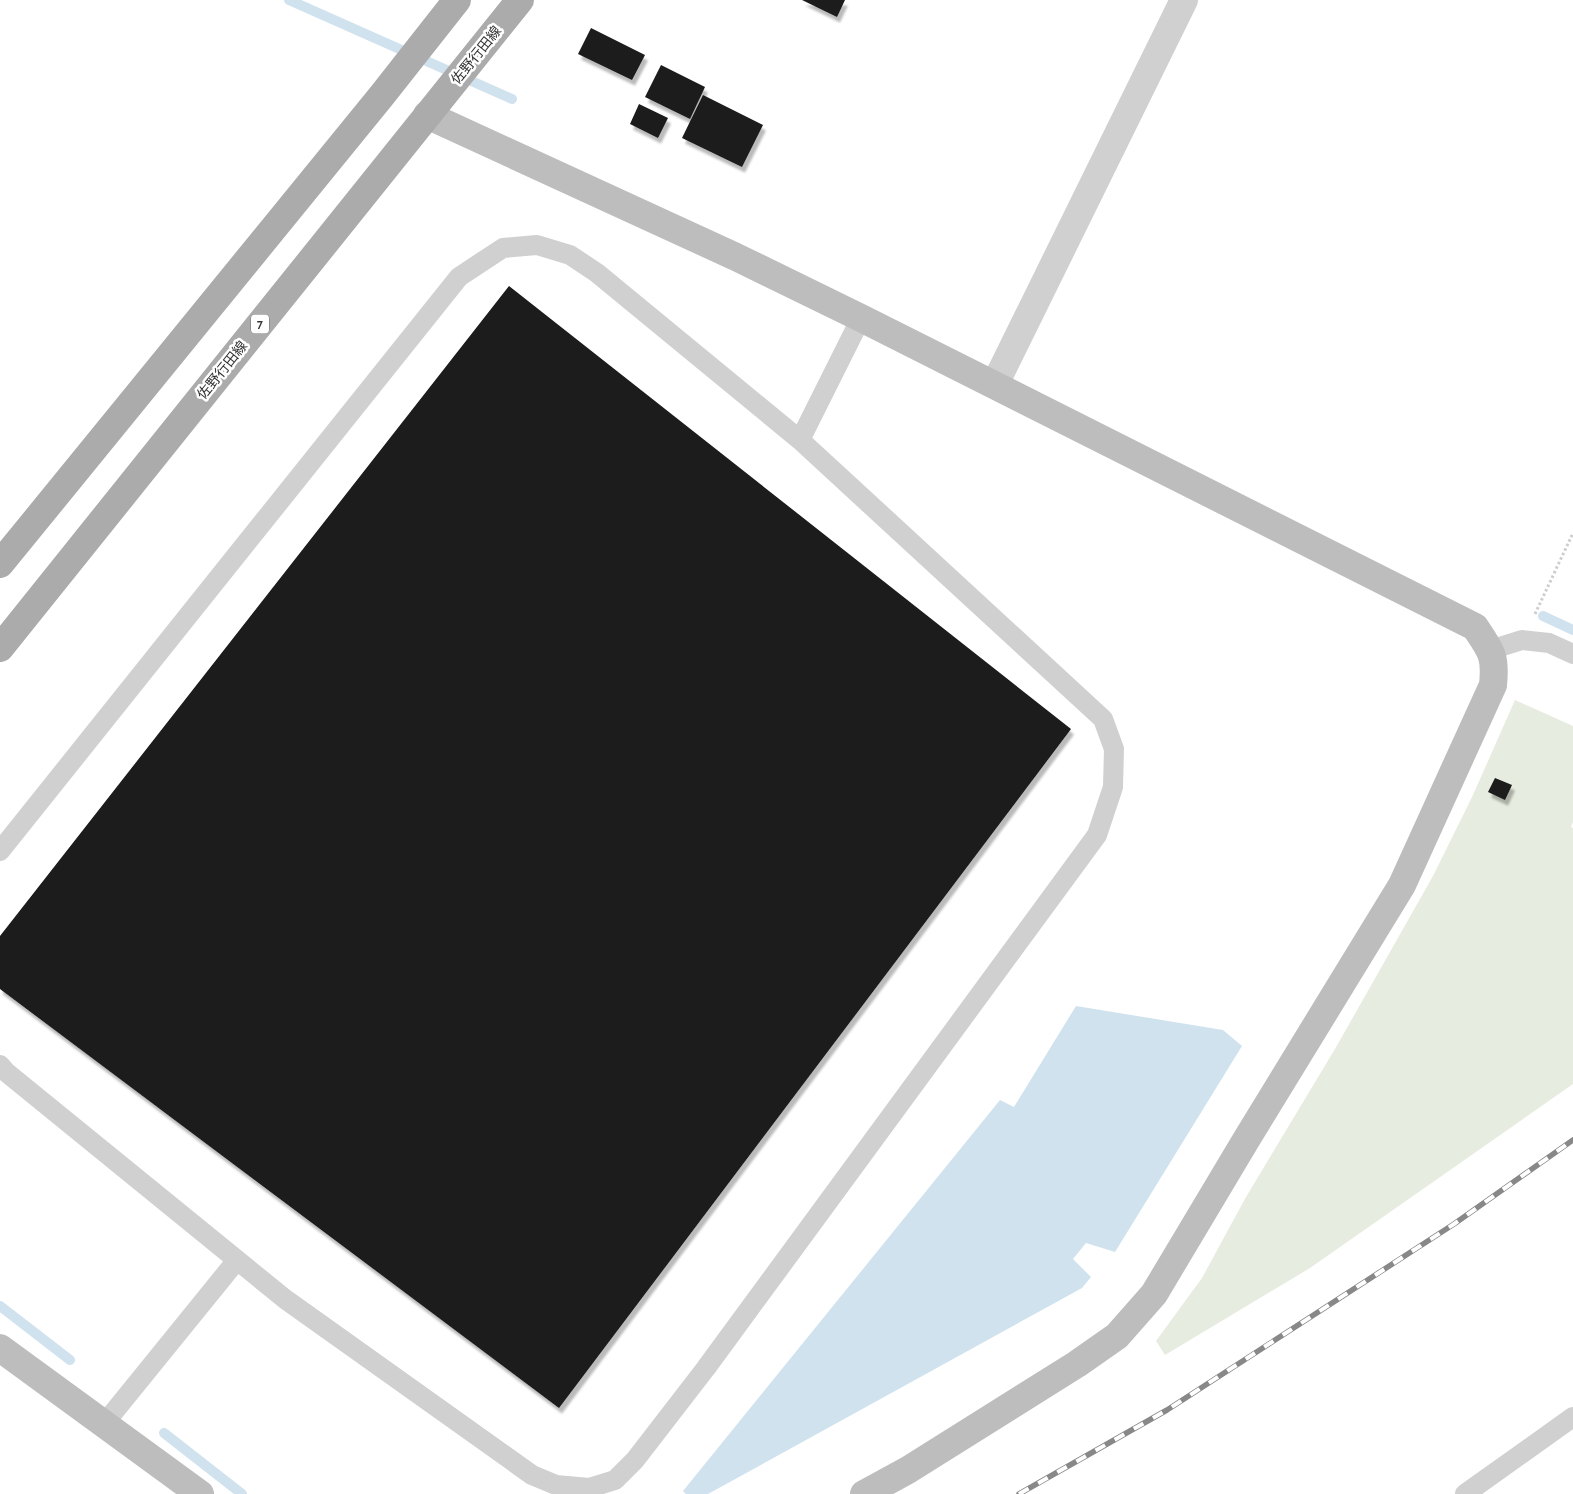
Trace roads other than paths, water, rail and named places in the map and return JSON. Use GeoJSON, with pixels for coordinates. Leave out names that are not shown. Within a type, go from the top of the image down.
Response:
{"type":"FeatureCollection","features":[{"type":"Feature","properties":{"kind":"main road"},"geometry":{"type":"LineString","coordinates":[[0,564],[370,110],[457,0]]}},
{"type":"Feature","properties":{"kind":"main road","name":"佐野行田線"},"geometry":{"type":"LineString","coordinates":[[0,648],[520,0]]}},
{"type":"Feature","properties":{"kind":"street"},"geometry":{"type":"LineString","coordinates":[[995,384],[1184,0]]}},
{"type":"Feature","properties":{"kind":"street"},"geometry":{"type":"LineString","coordinates":[[427,115],[736,257],[861,318],[1475,627],[1490,650],[1495,665],[1493,685],[1402,885],[1154,1294],[1117,1336],[1077,1364],[908,1470],[864,1494]]}},
{"type":"Feature","properties":{"kind":"street"},"geometry":{"type":"LineString","coordinates":[[0,1348],[200,1494]]}},
{"type":"Feature","properties":{"kind":"lane"},"geometry":{"type":"LineString","coordinates":[[0,851],[459,277],[503,248],[537,246],[570,255],[597,273],[800,440],[1103,718],[1114,749],[1113,788],[1097,835],[712,1360],[636,1460],[616,1480],[589,1488],[556,1485],[532,1475],[284,1299],[6,1072],[0,1065]]}},
{"type":"Feature","properties":{"kind":"lane"},"geometry":{"type":"LineString","coordinates":[[800,440],[861,318]]}},
{"type":"Feature","properties":{"kind":"lane"},"geometry":{"type":"LineString","coordinates":[[1490,650],[1522,640],[1549,643],[1573,654]]}},
{"type":"Feature","properties":{"kind":"lane"},"geometry":{"type":"LineString","coordinates":[[104,1424],[237,1260]]}},
{"type":"Feature","properties":{"kind":"lane"},"geometry":{"type":"LineString","coordinates":[[1465,1494],[1573,1417]]}},
{"type":"Feature","properties":{"kind":"water"},"geometry":{"type":"Polygon","coordinates":[[[1076,1006],[1223,1030],[1242,1046],[1115,1252],[1086,1243],[1073,1259],[1091,1277],[1082,1288],[708,1494],[686,1494],[683,1491],[1000,1100],[1014,1107],[1076,1006]]]}},
{"type":"Feature","properties":{"kind":"waterway"},"geometry":{"type":"LineString","coordinates":[[289,0],[512,99]]}},
{"type":"Feature","properties":{"kind":"waterway"},"geometry":{"type":"LineString","coordinates":[[1543,616],[1573,630]]}},
{"type":"Feature","properties":{"kind":"waterway"},"geometry":{"type":"LineString","coordinates":[[0,1306],[70,1360]]}},
{"type":"Feature","properties":{"kind":"waterway"},"geometry":{"type":"LineString","coordinates":[[164,1433],[242,1494]]}},
{"type":"Feature","properties":{"kind":"railway"},"geometry":{"type":"LineString","coordinates":[[1019,1494],[1167,1410],[1454,1224],[1573,1140]]}}]}
